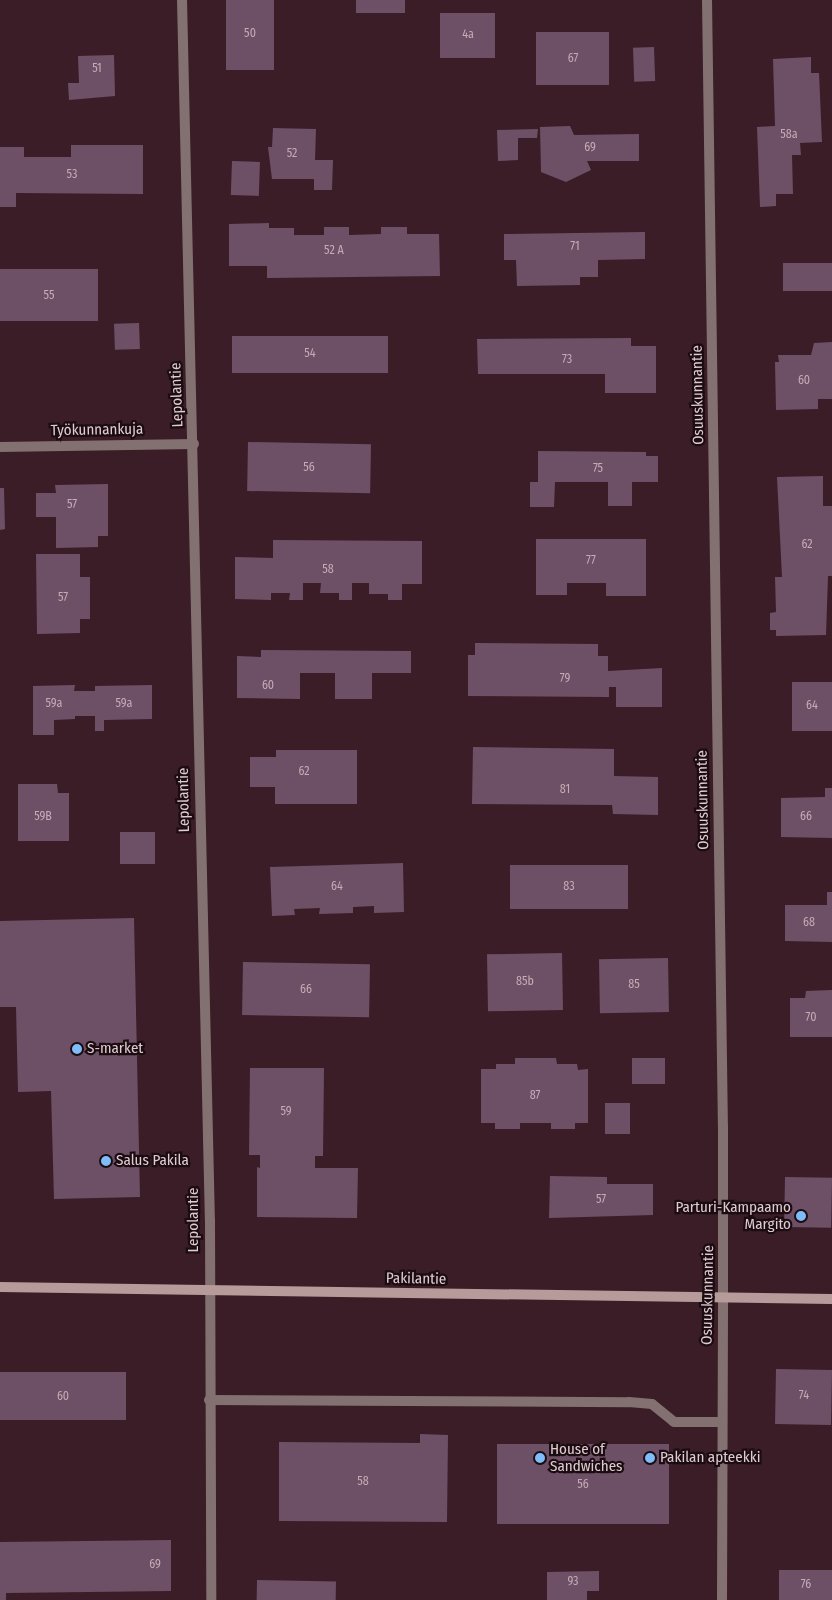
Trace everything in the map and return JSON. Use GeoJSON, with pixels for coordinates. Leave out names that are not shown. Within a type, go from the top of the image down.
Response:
{"type":"FeatureCollection","features":[{"type":"Feature","properties":{"kind":"main road","name":"Pakilantie"},"geometry":{"type":"LineString","coordinates":[[0,1288],[832,1299]]}},
{"type":"Feature","properties":{"kind":"street","name":"Lepolantie"},"geometry":{"type":"LineString","coordinates":[[182,0],[194,444],[209,1290],[211,1600]]}},
{"type":"Feature","properties":{"kind":"street","name":"Osuuskunnantie"},"geometry":{"type":"LineString","coordinates":[[708,0],[724,1127],[722,1600]]}},
{"type":"Feature","properties":{"kind":"street","name":"Työkunnankuja"},"geometry":{"type":"LineString","coordinates":[[0,448],[194,444]]}},
{"type":"Feature","properties":{"kind":"street"},"geometry":{"type":"LineString","coordinates":[[209,1400],[629,1402],[652,1404],[674,1422],[722,1422]]}},
{"type":"Feature","properties":{"kind":"building"},"geometry":{"type":"Polygon","coordinates":[[[226,0],[274,0],[274,70],[226,70],[226,0]]]}},
{"type":"Feature","properties":{"kind":"building"},"geometry":{"type":"Polygon","coordinates":[[[356,0],[405,0],[405,13],[356,13],[356,0]]]}},
{"type":"Feature","properties":{"kind":"building"},"geometry":{"type":"Polygon","coordinates":[[[440,13],[495,13],[495,58],[440,58],[440,13]]]}},
{"type":"Feature","properties":{"kind":"building"},"geometry":{"type":"Polygon","coordinates":[[[536,32],[609,32],[609,85],[536,85],[536,32]]]}},
{"type":"Feature","properties":{"kind":"building"},"geometry":{"type":"Polygon","coordinates":[[[654,47],[655,81],[634,82],[633,48],[654,47]]]}},
{"type":"Feature","properties":{"kind":"building"},"geometry":{"type":"Polygon","coordinates":[[[114,55],[115,96],[69,100],[68,83],[79,83],[78,56],[114,55]]]}},
{"type":"Feature","properties":{"kind":"building"},"geometry":{"type":"Polygon","coordinates":[[[811,57],[811,73],[819,73],[822,142],[800,143],[801,155],[792,155],[793,194],[776,194],[776,206],[760,207],[757,127],[775,126],[773,59],[811,57]]]}},
{"type":"Feature","properties":{"kind":"building"},"geometry":{"type":"Polygon","coordinates":[[[570,126],[574,135],[639,134],[639,161],[587,161],[591,170],[566,182],[541,172],[540,127],[570,126]]]}},
{"type":"Feature","properties":{"kind":"building"},"geometry":{"type":"Polygon","coordinates":[[[273,128],[316,129],[315,160],[333,160],[332,190],[314,190],[314,179],[272,179],[268,147],[272,147],[273,128]]]}},
{"type":"Feature","properties":{"kind":"building"},"geometry":{"type":"Polygon","coordinates":[[[538,129],[537,138],[518,138],[518,160],[498,161],[497,130],[538,129]]]}},
{"type":"Feature","properties":{"kind":"building"},"geometry":{"type":"Polygon","coordinates":[[[71,145],[143,145],[143,194],[16,193],[16,207],[0,207],[0,147],[24,147],[24,157],[71,157],[71,145]]]}},
{"type":"Feature","properties":{"kind":"building"},"geometry":{"type":"Polygon","coordinates":[[[232,161],[260,162],[259,196],[231,195],[232,161]]]}},
{"type":"Feature","properties":{"kind":"building"},"geometry":{"type":"Polygon","coordinates":[[[269,223],[269,228],[294,228],[294,235],[324,235],[324,227],[349,227],[349,235],[381,234],[381,227],[407,227],[407,234],[439,234],[440,276],[267,278],[267,266],[229,266],[229,224],[269,223]]]}},
{"type":"Feature","properties":{"kind":"building"},"geometry":{"type":"Polygon","coordinates":[[[645,232],[645,259],[598,260],[598,277],[580,277],[580,285],[517,286],[516,260],[504,260],[504,234],[645,232]]]}},
{"type":"Feature","properties":{"kind":"building"},"geometry":{"type":"Polygon","coordinates":[[[783,263],[832,263],[832,291],[783,291],[783,263]]]}},
{"type":"Feature","properties":{"kind":"building"},"geometry":{"type":"Polygon","coordinates":[[[0,269],[98,269],[98,321],[0,321],[0,269]]]}},
{"type":"Feature","properties":{"kind":"building"},"geometry":{"type":"Polygon","coordinates":[[[139,323],[140,349],[115,350],[114,324],[139,323]]]}},
{"type":"Feature","properties":{"kind":"building"},"geometry":{"type":"Polygon","coordinates":[[[232,336],[388,336],[388,373],[232,373],[232,336]]]}},
{"type":"Feature","properties":{"kind":"building"},"geometry":{"type":"Polygon","coordinates":[[[631,338],[631,346],[656,346],[656,393],[605,393],[605,374],[478,374],[477,339],[631,338]]]}},
{"type":"Feature","properties":{"kind":"building"},"geometry":{"type":"Polygon","coordinates":[[[832,342],[832,399],[818,399],[818,409],[776,410],[775,362],[779,362],[778,355],[811,355],[814,343],[832,342]]]}},
{"type":"Feature","properties":{"kind":"building"},"geometry":{"type":"Polygon","coordinates":[[[248,442],[371,444],[370,493],[247,491],[248,442]]]}},
{"type":"Feature","properties":{"kind":"building"},"geometry":{"type":"Polygon","coordinates":[[[538,451],[646,452],[646,456],[658,456],[658,482],[632,482],[632,506],[608,506],[608,482],[555,482],[554,507],[530,507],[530,482],[538,482],[538,451]]]}},
{"type":"Feature","properties":{"kind":"building"},"geometry":{"type":"Polygon","coordinates":[[[823,476],[823,506],[832,506],[832,576],[828,576],[826,635],[776,636],[776,630],[770,630],[770,613],[776,612],[775,577],[782,577],[777,477],[823,476]]]}},
{"type":"Feature","properties":{"kind":"building"},"geometry":{"type":"Polygon","coordinates":[[[108,484],[108,536],[98,536],[98,547],[56,548],[56,517],[36,517],[36,493],[56,493],[55,485],[108,484]]]}},
{"type":"Feature","properties":{"kind":"building"},"geometry":{"type":"Polygon","coordinates":[[[0,488],[4,488],[5,529],[0,530],[0,488]]]}},
{"type":"Feature","properties":{"kind":"building"},"geometry":{"type":"Polygon","coordinates":[[[536,539],[646,539],[646,596],[606,596],[606,583],[567,583],[567,595],[536,595],[536,539]]]}},
{"type":"Feature","properties":{"kind":"building"},"geometry":{"type":"Polygon","coordinates":[[[273,540],[422,541],[422,584],[402,584],[402,600],[388,600],[388,594],[369,594],[369,583],[352,583],[352,600],[339,600],[339,593],[320,593],[321,583],[303,583],[303,600],[289,600],[290,593],[271,593],[271,600],[235,599],[235,557],[273,558],[273,540]]]}},
{"type":"Feature","properties":{"kind":"building"},"geometry":{"type":"Polygon","coordinates":[[[36,554],[80,554],[80,577],[90,577],[90,619],[80,619],[80,633],[37,634],[36,554]]]}},
{"type":"Feature","properties":{"kind":"building"},"geometry":{"type":"Polygon","coordinates":[[[475,643],[598,644],[598,656],[608,656],[608,671],[662,668],[662,707],[616,707],[616,687],[609,687],[609,697],[468,696],[468,655],[475,655],[475,643]]]}},
{"type":"Feature","properties":{"kind":"building"},"geometry":{"type":"Polygon","coordinates":[[[261,650],[411,651],[411,673],[372,673],[372,699],[335,699],[335,673],[300,673],[300,699],[237,698],[237,656],[261,657],[261,650]]]}},
{"type":"Feature","properties":{"kind":"building"},"geometry":{"type":"Polygon","coordinates":[[[792,682],[832,682],[832,731],[792,731],[792,682]]]}},
{"type":"Feature","properties":{"kind":"building"},"geometry":{"type":"Polygon","coordinates":[[[75,685],[74,691],[95,691],[95,686],[152,685],[152,719],[104,720],[104,731],[95,731],[95,716],[75,716],[75,719],[54,720],[54,735],[33,735],[33,686],[75,685]]]}},
{"type":"Feature","properties":{"kind":"building"},"geometry":{"type":"Polygon","coordinates":[[[473,747],[614,749],[614,776],[658,777],[658,815],[613,814],[612,805],[472,804],[473,747]]]}},
{"type":"Feature","properties":{"kind":"building"},"geometry":{"type":"Polygon","coordinates":[[[276,750],[357,750],[357,804],[275,804],[275,787],[250,787],[250,757],[276,757],[276,750]]]}},
{"type":"Feature","properties":{"kind":"building"},"geometry":{"type":"Polygon","coordinates":[[[18,784],[57,784],[58,793],[69,793],[69,841],[18,841],[18,784]]]}},
{"type":"Feature","properties":{"kind":"building"},"geometry":{"type":"Polygon","coordinates":[[[825,788],[832,788],[832,838],[781,837],[781,798],[825,797],[825,788]]]}},
{"type":"Feature","properties":{"kind":"building"},"geometry":{"type":"Polygon","coordinates":[[[120,832],[155,832],[155,864],[120,864],[120,832]]]}},
{"type":"Feature","properties":{"kind":"building"},"geometry":{"type":"Polygon","coordinates":[[[403,863],[404,912],[374,913],[374,906],[353,907],[353,913],[319,914],[320,908],[294,909],[295,915],[272,916],[270,867],[403,863]]]}},
{"type":"Feature","properties":{"kind":"building"},"geometry":{"type":"Polygon","coordinates":[[[510,865],[628,865],[628,909],[510,909],[510,865]]]}},
{"type":"Feature","properties":{"kind":"building"},"geometry":{"type":"Polygon","coordinates":[[[827,892],[832,892],[832,942],[785,941],[785,905],[827,905],[827,892]]]}},
{"type":"Feature","properties":{"kind":"building","name":"S-market"},"geometry":{"type":"Polygon","coordinates":[[[134,918],[140,1197],[54,1199],[51,1091],[18,1092],[16,1007],[0,1007],[0,921],[134,918]]]}},
{"type":"Feature","properties":{"kind":"building"},"geometry":{"type":"Polygon","coordinates":[[[562,953],[563,1010],[488,1011],[487,954],[562,953]]]}},
{"type":"Feature","properties":{"kind":"building"},"geometry":{"type":"Polygon","coordinates":[[[668,958],[669,1012],[600,1013],[599,959],[668,958]]]}},
{"type":"Feature","properties":{"kind":"building"},"geometry":{"type":"Polygon","coordinates":[[[243,962],[370,964],[369,1017],[242,1015],[243,962]]]}},
{"type":"Feature","properties":{"kind":"building"},"geometry":{"type":"Polygon","coordinates":[[[832,990],[832,1037],[790,1037],[790,998],[805,998],[806,991],[832,990]]]}},
{"type":"Feature","properties":{"kind":"building"},"geometry":{"type":"Polygon","coordinates":[[[515,1058],[556,1058],[557,1064],[577,1064],[578,1070],[588,1069],[588,1123],[575,1123],[575,1129],[551,1129],[551,1123],[520,1123],[520,1129],[495,1129],[495,1123],[481,1123],[481,1069],[496,1069],[496,1064],[515,1064],[515,1058]]]}},
{"type":"Feature","properties":{"kind":"building"},"geometry":{"type":"Polygon","coordinates":[[[632,1058],[665,1058],[665,1084],[632,1084],[632,1058]]]}},
{"type":"Feature","properties":{"kind":"building"},"geometry":{"type":"Polygon","coordinates":[[[250,1068],[324,1068],[323,1156],[315,1156],[315,1168],[358,1168],[357,1218],[257,1217],[257,1167],[260,1168],[260,1155],[249,1155],[250,1068]]]}},
{"type":"Feature","properties":{"kind":"building"},"geometry":{"type":"Polygon","coordinates":[[[605,1103],[630,1103],[630,1134],[605,1134],[605,1103]]]}},
{"type":"Feature","properties":{"kind":"building"},"geometry":{"type":"Polygon","coordinates":[[[550,1176],[607,1177],[607,1184],[653,1184],[653,1215],[549,1218],[550,1176]]]}},
{"type":"Feature","properties":{"kind":"building"},"geometry":{"type":"Polygon","coordinates":[[[785,1177],[832,1178],[831,1228],[784,1227],[785,1177]]]}},
{"type":"Feature","properties":{"kind":"building"},"geometry":{"type":"Polygon","coordinates":[[[776,1369],[832,1370],[831,1425],[775,1424],[776,1369]]]}},
{"type":"Feature","properties":{"kind":"building"},"geometry":{"type":"Polygon","coordinates":[[[0,1372],[126,1372],[126,1420],[0,1420],[0,1372]]]}},
{"type":"Feature","properties":{"kind":"building"},"geometry":{"type":"Polygon","coordinates":[[[420,1434],[448,1435],[447,1522],[279,1521],[279,1442],[420,1443],[420,1434]]]}},
{"type":"Feature","properties":{"kind":"building"},"geometry":{"type":"Polygon","coordinates":[[[497,1444],[669,1444],[669,1524],[497,1524],[497,1444]]]}},
{"type":"Feature","properties":{"kind":"building"},"geometry":{"type":"Polygon","coordinates":[[[171,1540],[171,1591],[6,1593],[6,1600],[0,1600],[0,1542],[171,1540]]]}},
{"type":"Feature","properties":{"kind":"building"},"geometry":{"type":"Polygon","coordinates":[[[779,1570],[832,1570],[832,1600],[779,1600],[779,1570]]]}},
{"type":"Feature","properties":{"kind":"building"},"geometry":{"type":"Polygon","coordinates":[[[599,1571],[599,1591],[587,1591],[587,1600],[547,1600],[547,1572],[599,1571]]]}},
{"type":"Feature","properties":{"kind":"building"},"geometry":{"type":"Polygon","coordinates":[[[257,1580],[336,1581],[336,1600],[257,1600],[257,1580]]]}},
{"type":"Feature","properties":{"kind":"place","name":"S-market"},"geometry":{"type":"Point","coordinates":[77,1049]}},
{"type":"Feature","properties":{"kind":"place","name":"Salus Pakila"},"geometry":{"type":"Point","coordinates":[106,1161]}},
{"type":"Feature","properties":{"kind":"place","name":"Parturi-Kampaamo Margito"},"geometry":{"type":"Point","coordinates":[801,1216]}},
{"type":"Feature","properties":{"kind":"place","name":"House of Sandwiches"},"geometry":{"type":"Point","coordinates":[540,1458]}},
{"type":"Feature","properties":{"kind":"place","name":"Pakilan apteekki"},"geometry":{"type":"Point","coordinates":[650,1458]}}]}
